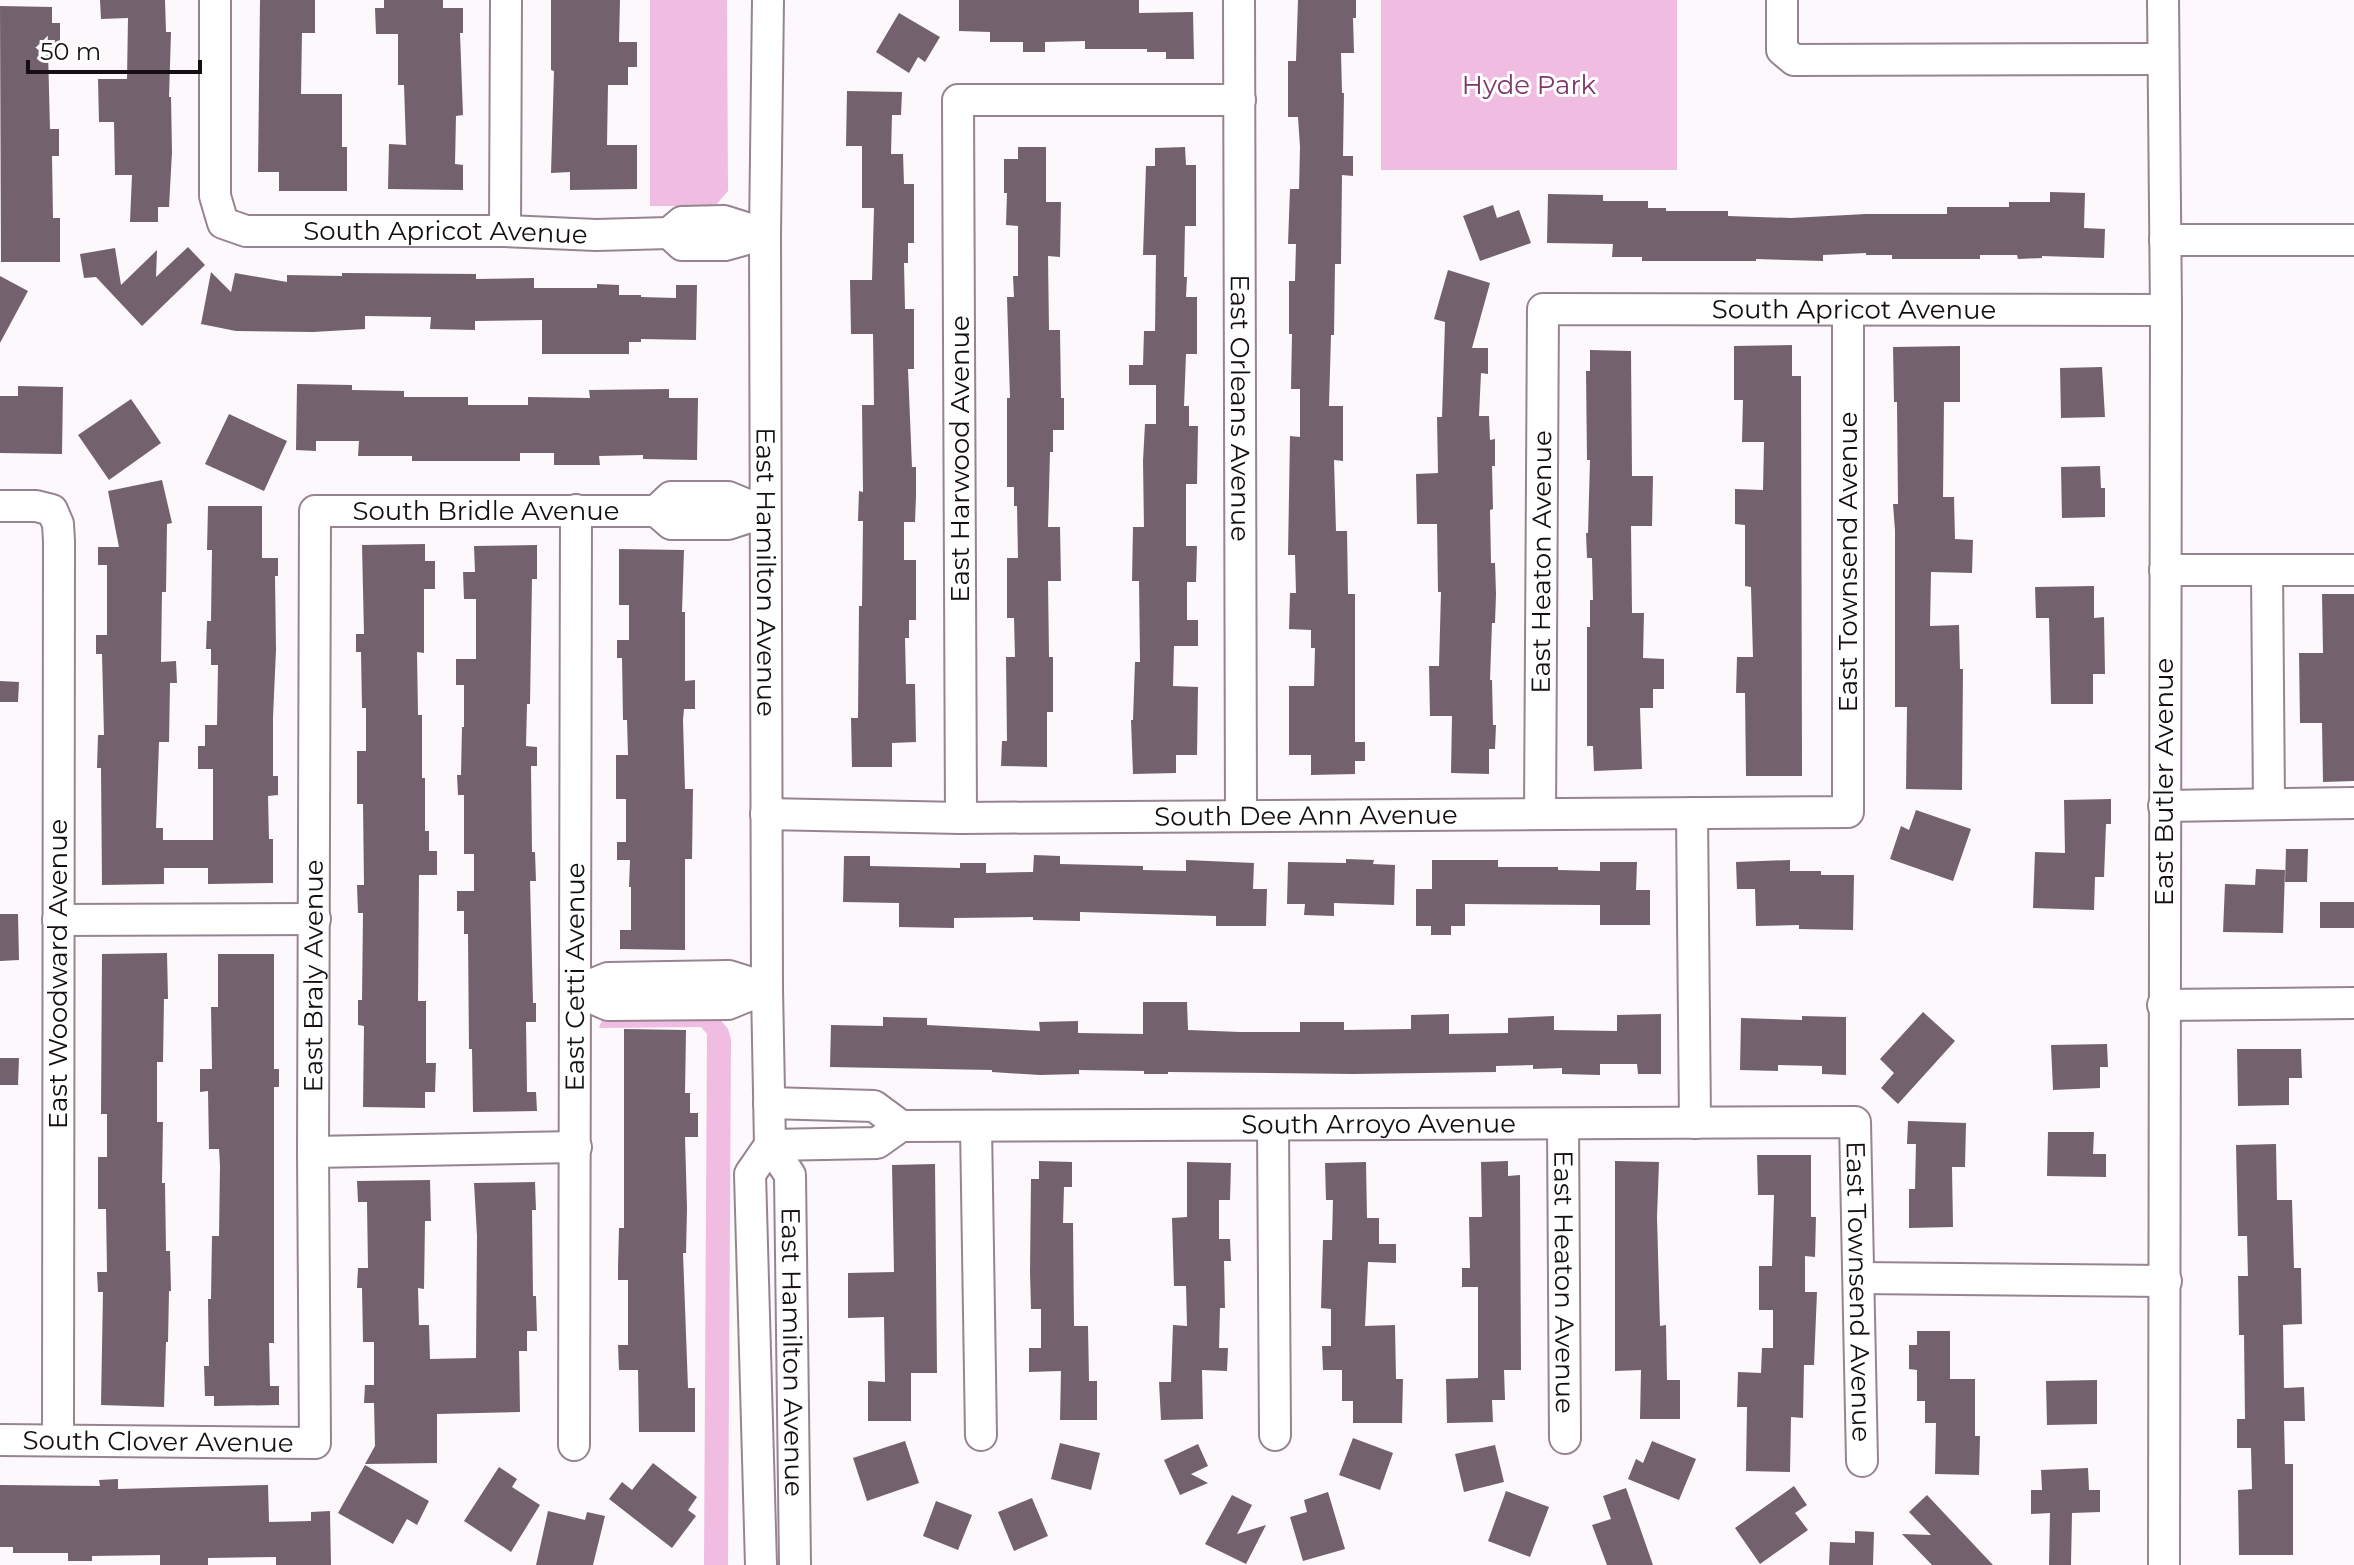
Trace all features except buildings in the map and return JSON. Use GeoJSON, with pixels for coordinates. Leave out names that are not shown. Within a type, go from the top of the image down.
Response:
{"type":"FeatureCollection","features":[{"type":"Feature","properties":{"kind":"street","name":"South Apricot Avenue"},"geometry":{"type":"LineString","coordinates":[[215,0],[215,196],[223,223],[246,231],[505,231],[596,235],[669,233],[682,222],[724,221],[765,234]]}},
{"type":"Feature","properties":{"kind":"street"},"geometry":{"type":"LineString","coordinates":[[505,231],[506,0]]}},
{"type":"Feature","properties":{"kind":"street","name":"East Hamilton Avenue"},"geometry":{"type":"LineString","coordinates":[[768,0],[765,234],[767,988],[770,1145],[790,1175],[795,1565]]}},
{"type":"Feature","properties":{"kind":"street","name":"East Orleans Avenue"},"geometry":{"type":"LineString","coordinates":[[1239,0],[1241,816]]}},
{"type":"Feature","properties":{"kind":"street"},"geometry":{"type":"LineString","coordinates":[[1782,0],[1782,50],[1794,60],[2163,59]]}},
{"type":"Feature","properties":{"kind":"street","name":"East Butler Avenue"},"geometry":{"type":"LineString","coordinates":[[2163,0],[2166,310],[2164,1565]]}},
{"type":"Feature","properties":{"kind":"street","name":"East Harwood Avenue"},"geometry":{"type":"LineString","coordinates":[[961,818],[958,100],[1240,100]]}},
{"type":"Feature","properties":{"kind":"street"},"geometry":{"type":"LineString","coordinates":[[2165,240],[2354,240]]}},
{"type":"Feature","properties":{"kind":"street","name":"South Apricot Avenue"},"geometry":{"type":"LineString","coordinates":[[1543,309],[2166,310]]}},
{"type":"Feature","properties":{"kind":"street","name":"East Heaton Avenue"},"geometry":{"type":"LineString","coordinates":[[1540,814],[1543,309]]}},
{"type":"Feature","properties":{"kind":"street","name":"East Townsend Avenue"},"geometry":{"type":"LineString","coordinates":[[1848,311],[1848,812]]}},
{"type":"Feature","properties":{"kind":"street","name":"South Bridle Avenue"},"geometry":{"type":"LineString","coordinates":[[315,511],[656,511],[671,497],[728,497],[765,512]]}},
{"type":"Feature","properties":{"kind":"street","name":"East Woodward Avenue"},"geometry":{"type":"LineString","coordinates":[[0,506],[36,506],[52,510],[58,524],[58,1439]]}},
{"type":"Feature","properties":{"kind":"street","name":"East Cetti Avenue"},"geometry":{"type":"LineString","coordinates":[[574,1445],[576,510]]}},
{"type":"Feature","properties":{"kind":"street","name":"East Braly Avenue"},"geometry":{"type":"LineString","coordinates":[[315,511],[315,1443]]}},
{"type":"Feature","properties":{"kind":"street"},"geometry":{"type":"LineString","coordinates":[[2165,570],[2354,570]]}},
{"type":"Feature","properties":{"kind":"street"},"geometry":{"type":"LineString","coordinates":[[2267,570],[2269,803]]}},
{"type":"Feature","properties":{"kind":"street"},"geometry":{"type":"LineString","coordinates":[[2164,806],[2354,803]]}},
{"type":"Feature","properties":{"kind":"street","name":"South Dee Ann Avenue"},"geometry":{"type":"LineString","coordinates":[[766,814],[961,818],[1848,812]]}},
{"type":"Feature","properties":{"kind":"street"},"geometry":{"type":"LineString","coordinates":[[1692,813],[1695,1123]]}},
{"type":"Feature","properties":{"kind":"street"},"geometry":{"type":"LineString","coordinates":[[58,920],[315,919]]}},
{"type":"Feature","properties":{"kind":"street"},"geometry":{"type":"LineString","coordinates":[[729,976],[767,988],[728,1004],[608,1005],[576,991],[608,978],[729,976]]}},
{"type":"Feature","properties":{"kind":"street"},"geometry":{"type":"LineString","coordinates":[[2163,1005],[2354,1003]]}},
{"type":"Feature","properties":{"kind":"street"},"geometry":{"type":"LineString","coordinates":[[769,1103],[874,1106],[901,1126]]}},
{"type":"Feature","properties":{"kind":"street","name":"East Townsend Avenue"},"geometry":{"type":"LineString","coordinates":[[1855,1122],[1862,1461]]}},
{"type":"Feature","properties":{"kind":"street","name":"South Arroyo Avenue"},"geometry":{"type":"LineString","coordinates":[[770,1145],[877,1143],[901,1126],[1855,1122]]}},
{"type":"Feature","properties":{"kind":"street","name":"East Heaton Avenue"},"geometry":{"type":"LineString","coordinates":[[1563,1124],[1565,1438]]}},
{"type":"Feature","properties":{"kind":"street"},"geometry":{"type":"LineString","coordinates":[[1273,1125],[1275,1435]]}},
{"type":"Feature","properties":{"kind":"street"},"geometry":{"type":"LineString","coordinates":[[976,1127],[981,1435]]}},
{"type":"Feature","properties":{"kind":"street","name":"East Hamilton Avenue"},"geometry":{"type":"LineString","coordinates":[[761,1565],[750,1174],[770,1145]]}},
{"type":"Feature","properties":{"kind":"street"},"geometry":{"type":"LineString","coordinates":[[313,1152],[576,1147]]}},
{"type":"Feature","properties":{"kind":"street"},"geometry":{"type":"LineString","coordinates":[[1859,1278],[2166,1281]]}},
{"type":"Feature","properties":{"kind":"street","name":"South Clover Avenue"},"geometry":{"type":"LineString","coordinates":[[0,1440],[315,1443]]}},
{"type":"Feature","properties":{"kind":"green space"},"geometry":{"type":"Polygon","coordinates":[[[650,0],[727,0],[728,191],[715,206],[650,206],[650,0]]]}},
{"type":"Feature","properties":{"kind":"green space","name":"Hyde Park"},"geometry":{"type":"Polygon","coordinates":[[[1381,0],[1677,0],[1677,170],[1381,170],[1381,0]]]}},
{"type":"Feature","properties":{"kind":"green space"},"geometry":{"type":"Polygon","coordinates":[[[612,1016],[719,1018],[731,1039],[728,1565],[704,1565],[707,1034],[701,1027],[599,1028],[602,1020],[612,1016]]]}}]}
